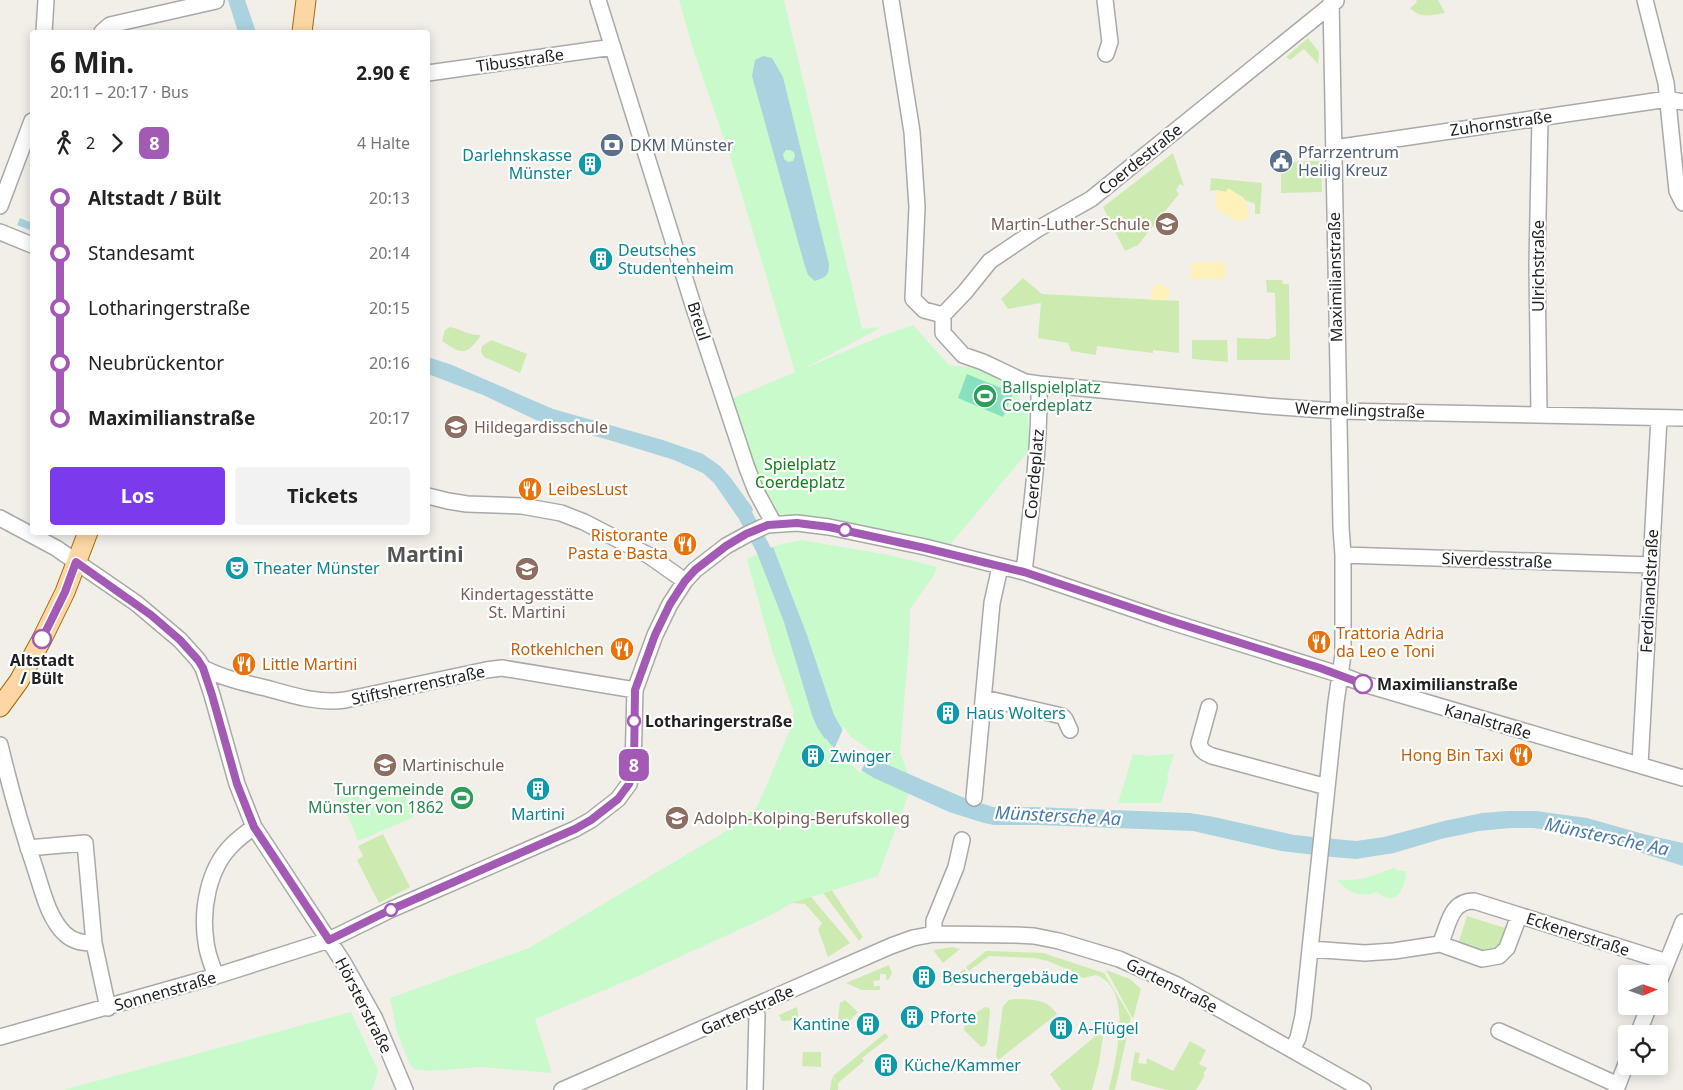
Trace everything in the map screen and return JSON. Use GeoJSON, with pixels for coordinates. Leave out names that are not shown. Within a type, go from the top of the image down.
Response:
{"type":"FeatureCollection","features":[{"type":"Feature","properties":{"kind":"main road"},"geometry":{"type":"LineString","coordinates":[[302,30],[306,0]]}},
{"type":"Feature","properties":{"kind":"main road"},"geometry":{"type":"LineString","coordinates":[[1,705],[24,674],[42,639],[65,592],[87,535]]}},
{"type":"Feature","properties":{"kind":"street"},"geometry":{"type":"LineString","coordinates":[[44,30],[46,0]]}},
{"type":"Feature","properties":{"kind":"street","name":"Breul"},"geometry":{"type":"LineString","coordinates":[[598,0],[694,308],[768,526]]}},
{"type":"Feature","properties":{"kind":"street"},"geometry":{"type":"LineString","coordinates":[[891,0],[912,132],[917,207],[913,299],[924,310],[943,315],[943,332],[964,355],[1025,382],[1039,384]]}},
{"type":"Feature","properties":{"kind":"street"},"geometry":{"type":"LineString","coordinates":[[1105,0],[1110,42],[1106,54]]}},
{"type":"Feature","properties":{"kind":"street"},"geometry":{"type":"LineString","coordinates":[[1645,0],[1666,83],[1677,191],[1683,203]]}},
{"type":"Feature","properties":{"kind":"street"},"geometry":{"type":"LineString","coordinates":[[104,30],[110,25],[216,1]]}},
{"type":"Feature","properties":{"kind":"street","name":"Coerdestraße"},"geometry":{"type":"LineString","coordinates":[[943,315],[990,261],[1036,230],[1091,199],[1333,2]]}},
{"type":"Feature","properties":{"kind":"street","name":"Maximilianstraße"},"geometry":{"type":"LineString","coordinates":[[1292,1050],[1298,1038],[1303,1016],[1336,700],[1343,655],[1343,554],[1338,411],[1333,2]]}},
{"type":"Feature","properties":{"kind":"street","name":"Tibusstraße"},"geometry":{"type":"LineString","coordinates":[[430,73],[613,47]]}},
{"type":"Feature","properties":{"kind":"street","name":"Zuhornstraße"},"geometry":{"type":"LineString","coordinates":[[1334,148],[1668,99],[1683,102]]}},
{"type":"Feature","properties":{"kind":"street","name":"Ulrichstraße"},"geometry":{"type":"LineString","coordinates":[[1539,414],[1537,264],[1540,118]]}},
{"type":"Feature","properties":{"kind":"street"},"geometry":{"type":"LineString","coordinates":[[0,206],[30,126]]}},
{"type":"Feature","properties":{"kind":"street"},"geometry":{"type":"LineString","coordinates":[[0,232],[30,244]]}},
{"type":"Feature","properties":{"kind":"street","name":"Wermelingstraße"},"geometry":{"type":"LineString","coordinates":[[1039,384],[1338,411],[1683,418]]}},
{"type":"Feature","properties":{"kind":"street","name":"Coerdeplatz"},"geometry":{"type":"LineString","coordinates":[[1024,572],[1035,480],[1039,384]]}},
{"type":"Feature","properties":{"kind":"street","name":"Ferdinandstraße"},"geometry":{"type":"LineString","coordinates":[[1640,765],[1659,418]]}},
{"type":"Feature","properties":{"kind":"street"},"geometry":{"type":"LineString","coordinates":[[430,496],[467,504],[522,506],[561,513],[584,522],[648,555],[685,581]]}},
{"type":"Feature","properties":{"kind":"street","name":"Hörsterstraße"},"geometry":{"type":"LineString","coordinates":[[0,518],[30,528]]}},
{"type":"Feature","properties":{"kind":"street","name":"Kanalstraße"},"geometry":{"type":"LineString","coordinates":[[768,526],[797,523],[829,527],[1024,572],[1364,684],[1683,778]]}},
{"type":"Feature","properties":{"kind":"street"},"geometry":{"type":"LineString","coordinates":[[329,940],[447,885],[575,829],[591,820],[618,799],[629,784],[634,767],[635,690],[658,628],[685,581],[711,557],[746,534],[768,526]]}},
{"type":"Feature","properties":{"kind":"street","name":"Hörsterstraße"},"geometry":{"type":"LineString","coordinates":[[39,535],[151,615],[191,651],[203,668],[237,784],[254,827],[343,962],[375,1019],[404,1090]]}},
{"type":"Feature","properties":{"kind":"street","name":"Siverdesstraße"},"geometry":{"type":"LineString","coordinates":[[1343,554],[1650,565]]}},
{"type":"Feature","properties":{"kind":"street"},"geometry":{"type":"LineString","coordinates":[[974,798],[992,603],[1000,566]]}},
{"type":"Feature","properties":{"kind":"street","name":"Stiftsherrenstraße"},"geometry":{"type":"LineString","coordinates":[[203,668],[226,678],[291,696],[331,701],[370,696],[502,668],[635,690]]}},
{"type":"Feature","properties":{"kind":"street"},"geometry":{"type":"LineString","coordinates":[[984,698],[1062,716],[1070,730]]}},
{"type":"Feature","properties":{"kind":"street"},"geometry":{"type":"LineString","coordinates":[[1209,707],[1199,743],[1205,753],[1327,787]]}},
{"type":"Feature","properties":{"kind":"street"},"geometry":{"type":"LineString","coordinates":[[0,745],[28,848],[46,900],[60,927],[66,934],[76,941],[94,942]]}},
{"type":"Feature","properties":{"kind":"street"},"geometry":{"type":"LineString","coordinates":[[216,976],[206,944],[204,920],[209,887],[222,858],[232,844],[254,827]]}},
{"type":"Feature","properties":{"kind":"street"},"geometry":{"type":"LineString","coordinates":[[934,934],[934,921],[956,867],[962,840]]}},
{"type":"Feature","properties":{"kind":"street"},"geometry":{"type":"LineString","coordinates":[[28,848],[85,842],[94,942],[108,1008]]}},
{"type":"Feature","properties":{"kind":"street","name":"Eckenerstraße"},"geometry":{"type":"LineString","coordinates":[[1440,944],[1454,909],[1462,902],[1474,901],[1666,962]]}},
{"type":"Feature","properties":{"kind":"street","name":"Eckenerstraße"},"geometry":{"type":"LineString","coordinates":[[1310,949],[1372,953],[1440,944],[1482,959],[1499,956],[1507,948],[1519,916]]}},
{"type":"Feature","properties":{"kind":"street"},"geometry":{"type":"LineString","coordinates":[[1665,965],[1683,922]]}},
{"type":"Feature","properties":{"kind":"street","name":"Gartenstraße"},"geometry":{"type":"LineString","coordinates":[[562,1090],[879,951],[913,938],[934,934],[1034,936],[1059,941],[1119,959],[1164,978],[1363,1090]]}},
{"type":"Feature","properties":{"kind":"street","name":"Sonnenstraße"},"geometry":{"type":"LineString","coordinates":[[0,1037],[108,1008],[329,940]]}},
{"type":"Feature","properties":{"kind":"street"},"geometry":{"type":"LineString","coordinates":[[754,1007],[757,1015],[755,1090]]}},
{"type":"Feature","properties":{"kind":"street"},"geometry":{"type":"LineString","coordinates":[[1499,1031],[1617,1087],[1622,1075]]}},
{"type":"Feature","properties":{"kind":"green space","name":"Spielplatz Coerdeplatz"},"geometry":{"type":"Polygon","coordinates":[[[679,0],[784,0],[862,329],[882,327],[803,369],[913,325],[949,365],[982,369],[1015,390],[1027,413],[1031,448],[949,546],[843,521],[770,513],[729,400],[795,372],[732,162],[694,52],[679,0]]]}},
{"type":"Feature","properties":{"kind":"green space"},"geometry":{"type":"Polygon","coordinates":[[[1416,0],[1438,0],[1445,13],[1418,14],[1410,8],[1417,2],[1416,0]]]}},
{"type":"Feature","properties":{"kind":"green space"},"geometry":{"type":"Polygon","coordinates":[[[1308,38],[1319,52],[1318,64],[1304,49],[1290,60],[1286,57],[1308,38]]]}},
{"type":"Feature","properties":{"kind":"green space"},"geometry":{"type":"Polygon","coordinates":[[[1173,153],[1184,186],[1180,184],[1176,190],[1179,194],[1138,245],[1125,251],[1103,207],[1173,153]]]}},
{"type":"Feature","properties":{"kind":"green space"},"geometry":{"type":"Polygon","coordinates":[[[1321,161],[1322,192],[1281,193],[1281,162],[1321,161]]]}},
{"type":"Feature","properties":{"kind":"green space"},"geometry":{"type":"Polygon","coordinates":[[[1211,178],[1262,183],[1260,214],[1255,214],[1255,204],[1228,189],[1226,192],[1210,191],[1211,178]]]}},
{"type":"Feature","properties":{"kind":"green space"},"geometry":{"type":"Polygon","coordinates":[[[1023,278],[1042,294],[1179,301],[1179,353],[1153,350],[1153,353],[1097,346],[1096,355],[1071,351],[1068,343],[1038,338],[1041,303],[1008,309],[1001,299],[1023,278]]]}},
{"type":"Feature","properties":{"kind":"green space"},"geometry":{"type":"Polygon","coordinates":[[[1266,280],[1282,280],[1283,284],[1289,284],[1290,360],[1237,360],[1237,338],[1269,339],[1276,336],[1275,293],[1267,292],[1266,280]]]}},
{"type":"Feature","properties":{"kind":"green space"},"geometry":{"type":"Polygon","coordinates":[[[450,327],[481,335],[468,350],[459,351],[442,341],[445,330],[450,327]]]}},
{"type":"Feature","properties":{"kind":"green space"},"geometry":{"type":"Polygon","coordinates":[[[491,340],[527,354],[520,373],[484,357],[481,352],[482,346],[491,340]]]}},
{"type":"Feature","properties":{"kind":"green space"},"geometry":{"type":"Polygon","coordinates":[[[1192,340],[1227,340],[1228,362],[1192,359],[1192,340]]]}},
{"type":"Feature","properties":{"kind":"green space","name":"Ballspielplatz Coerdeplatz"},"geometry":{"type":"Polygon","coordinates":[[[967,374],[1013,393],[1003,417],[958,398],[967,374]]]}},
{"type":"Feature","properties":{"kind":"green space"},"geometry":{"type":"Polygon","coordinates":[[[802,540],[889,555],[937,567],[934,575],[910,609],[900,752],[912,785],[878,876],[792,903],[771,915],[638,976],[535,1019],[552,1073],[481,1067],[429,1071],[415,1069],[410,1065],[397,1032],[390,998],[529,948],[723,833],[757,807],[788,735],[794,713],[772,650],[747,559],[777,545],[802,540]]]}},
{"type":"Feature","properties":{"kind":"green space"},"geometry":{"type":"Polygon","coordinates":[[[1133,754],[1150,756],[1174,754],[1161,803],[1118,803],[1133,754]]]}},
{"type":"Feature","properties":{"kind":"green space"},"geometry":{"type":"Polygon","coordinates":[[[403,789],[414,817],[358,841],[348,816],[334,806],[348,790],[369,804],[403,789]]]}},
{"type":"Feature","properties":{"kind":"green space"},"geometry":{"type":"Polygon","coordinates":[[[383,834],[410,887],[379,903],[357,860],[363,856],[358,846],[383,834]]]}},
{"type":"Feature","properties":{"kind":"green space"},"geometry":{"type":"Polygon","coordinates":[[[1394,868],[1399,871],[1406,871],[1402,890],[1395,897],[1384,897],[1377,892],[1371,894],[1355,893],[1337,880],[1361,879],[1394,868]]]}},
{"type":"Feature","properties":{"kind":"green space"},"geometry":{"type":"Polygon","coordinates":[[[823,873],[833,892],[863,937],[859,941],[809,874],[823,873]]]}},
{"type":"Feature","properties":{"kind":"green space"},"geometry":{"type":"Polygon","coordinates":[[[801,885],[850,943],[828,957],[818,929],[822,923],[805,904],[792,903],[801,885]]]}},
{"type":"Feature","properties":{"kind":"green space"},"geometry":{"type":"Polygon","coordinates":[[[1467,916],[1505,928],[1509,918],[1513,919],[1506,940],[1491,954],[1448,943],[1449,939],[1459,941],[1467,916]]]}},
{"type":"Feature","properties":{"kind":"green space"},"geometry":{"type":"Polygon","coordinates":[[[952,947],[960,949],[943,963],[933,950],[952,947]]]}},
{"type":"Feature","properties":{"kind":"green space"},"geometry":{"type":"Polygon","coordinates":[[[986,951],[1043,953],[1104,973],[1131,1018],[1115,1090],[1109,1090],[1118,1045],[1119,1010],[1115,995],[1108,983],[1096,975],[1083,978],[1048,961],[1035,958],[989,956],[969,971],[966,967],[986,951]]]}},
{"type":"Feature","properties":{"kind":"green space"},"geometry":{"type":"Polygon","coordinates":[[[889,965],[892,973],[889,979],[886,980],[886,974],[880,974],[880,980],[873,981],[874,986],[880,986],[880,990],[862,990],[846,983],[889,965]]]}},
{"type":"Feature","properties":{"kind":"green space"},"geometry":{"type":"Polygon","coordinates":[[[964,969],[967,972],[951,986],[948,982],[964,969]]]}},
{"type":"Feature","properties":{"kind":"green space"},"geometry":{"type":"Polygon","coordinates":[[[1106,970],[1130,979],[1141,989],[1133,1019],[1106,970]]]}},
{"type":"Feature","properties":{"kind":"green space"},"geometry":{"type":"Polygon","coordinates":[[[845,1000],[858,1012],[841,1031],[837,1025],[840,1003],[845,1000]]]}},
{"type":"Feature","properties":{"kind":"green space"},"geometry":{"type":"Polygon","coordinates":[[[1009,1000],[1043,1002],[1057,1014],[998,1060],[996,1056],[1003,1006],[1009,1000]]]}},
{"type":"Feature","properties":{"kind":"green space"},"geometry":{"type":"Polygon","coordinates":[[[797,1007],[799,1020],[782,1021],[779,1015],[797,1007]]]}},
{"type":"Feature","properties":{"kind":"green space"},"geometry":{"type":"Polygon","coordinates":[[[985,1007],[989,1008],[990,1012],[987,1042],[985,1046],[981,1047],[964,1030],[968,1019],[985,1007]]]}},
{"type":"Feature","properties":{"kind":"green space"},"geometry":{"type":"Polygon","coordinates":[[[351,1012],[378,1071],[372,1090],[63,1090],[351,1012]]]}},
{"type":"Feature","properties":{"kind":"green space"},"geometry":{"type":"Polygon","coordinates":[[[885,1033],[889,1037],[862,1058],[864,1061],[838,1083],[838,1090],[830,1090],[832,1077],[836,1081],[833,1076],[885,1033]]]}},
{"type":"Feature","properties":{"kind":"green space"},"geometry":{"type":"Polygon","coordinates":[[[1098,1034],[1103,1036],[1092,1090],[1061,1090],[1050,1074],[1098,1034]]]}},
{"type":"Feature","properties":{"kind":"green space"},"geometry":{"type":"Polygon","coordinates":[[[1190,1041],[1206,1050],[1199,1064],[1207,1068],[1196,1090],[1166,1090],[1131,1080],[1135,1052],[1140,1053],[1138,1063],[1146,1064],[1147,1058],[1173,1071],[1190,1041]]]}},
{"type":"Feature","properties":{"kind":"green space"},"geometry":{"type":"Polygon","coordinates":[[[803,1052],[821,1052],[821,1067],[802,1066],[803,1052]]]}},
{"type":"Feature","properties":{"kind":"sand"},"geometry":{"type":"Polygon","coordinates":[[[1228,188],[1244,198],[1248,217],[1241,221],[1231,220],[1231,215],[1221,212],[1216,207],[1217,190],[1226,192],[1228,188]]]}},
{"type":"Feature","properties":{"kind":"sand"},"geometry":{"type":"Polygon","coordinates":[[[1225,262],[1225,278],[1191,279],[1191,263],[1225,262]]]}},
{"type":"Feature","properties":{"kind":"sand"},"geometry":{"type":"Polygon","coordinates":[[[1159,283],[1170,290],[1170,293],[1166,300],[1151,300],[1151,290],[1159,283]]]}},
{"type":"Feature","properties":{"kind":"water"},"geometry":{"type":"Polygon","coordinates":[[[228,0],[245,0],[255,30],[237,30],[228,0]]]}},
{"type":"Feature","properties":{"kind":"water"},"geometry":{"type":"Polygon","coordinates":[[[763,56],[772,58],[783,77],[829,264],[826,276],[815,281],[808,275],[804,263],[752,76],[755,60],[763,56]],[[786,150],[783,154],[784,159],[788,162],[793,161],[795,156],[794,152],[786,150]]]}},
{"type":"Feature","properties":{"kind":"water"},"geometry":{"type":"Polygon","coordinates":[[[20,218],[30,222],[30,230],[17,225],[20,218]]]}},
{"type":"Feature","properties":{"kind":"water","name":"Münstersche Aa"},"geometry":{"type":"Polygon","coordinates":[[[430,358],[452,365],[553,409],[663,440],[703,454],[720,466],[752,507],[752,512],[771,548],[773,547],[807,635],[834,715],[843,731],[870,754],[886,764],[962,797],[1002,808],[1034,807],[1190,813],[1294,835],[1356,841],[1384,837],[1482,813],[1536,811],[1587,818],[1683,843],[1683,866],[1591,837],[1533,828],[1479,831],[1441,839],[1394,853],[1356,859],[1281,851],[1193,831],[994,825],[949,812],[874,778],[861,770],[825,739],[812,715],[784,622],[757,553],[739,519],[714,483],[703,473],[674,460],[536,420],[483,395],[430,375],[430,358]]]}},
{"type":"Feature","properties":{"kind":"pier"},"geometry":{"type":"Polygon","coordinates":[[[844,727],[850,736],[871,751],[860,773],[834,749],[844,727]]]}},
{"type":"Feature","properties":{"kind":"bus line","name":"8"},"geometry":{"type":"LineString","coordinates":[[42,639],[65,592],[76,562],[136,603],[191,651],[203,668],[237,784],[254,827],[329,940],[390,910],[575,829],[591,820],[618,799],[629,784],[634,767],[635,690],[660,622],[685,581],[695,570],[726,546],[746,534],[768,525],[797,523],[829,527],[1024,572],[1320,668],[1363,684]]}},
{"type":"Feature","properties":{"kind":"place","name":"DKM Münster"},"geometry":{"type":"Point","coordinates":[612,145]}},
{"type":"Feature","properties":{"kind":"place","name":"Pfarrzentrum Heilig Kreuz"},"geometry":{"type":"Point","coordinates":[1281,161]}},
{"type":"Feature","properties":{"kind":"place","name":"Darlehnskasse Münster"},"geometry":{"type":"Point","coordinates":[590,164]}},
{"type":"Feature","properties":{"kind":"place","name":"Martin-Luther-Schule"},"geometry":{"type":"Point","coordinates":[1167,224]}},
{"type":"Feature","properties":{"kind":"place","name":"Deutsches Studentenheim"},"geometry":{"type":"Point","coordinates":[601,259]}},
{"type":"Feature","properties":{"kind":"place","name":"Ballspielplatz Coerdeplatz"},"geometry":{"type":"Point","coordinates":[985,396]}},
{"type":"Feature","properties":{"kind":"place","name":"Hildegardisschule"},"geometry":{"type":"Point","coordinates":[456,427]}},
{"type":"Feature","properties":{"kind":"place","name":"LeibesLust"},"geometry":{"type":"Point","coordinates":[530,489]}},
{"type":"Feature","properties":{"kind":"place","name":"Ristorante Pasta e Basta"},"geometry":{"type":"Point","coordinates":[685,544]}},
{"type":"Feature","properties":{"kind":"place","name":"Theater Münster"},"geometry":{"type":"Point","coordinates":[237,568]}},
{"type":"Feature","properties":{"kind":"place","name":"Kindertagesstätte St. Martini"},"geometry":{"type":"Point","coordinates":[527,569]}},
{"type":"Feature","properties":{"kind":"place","name":"Altstadt / Bült"},"geometry":{"type":"Point","coordinates":[42,639]}},
{"type":"Feature","properties":{"kind":"place","name":"Trattoria Adria da Leo e Toni"},"geometry":{"type":"Point","coordinates":[1319,642]}},
{"type":"Feature","properties":{"kind":"place","name":"Rotkehlchen"},"geometry":{"type":"Point","coordinates":[622,649]}},
{"type":"Feature","properties":{"kind":"place","name":"Little Martini"},"geometry":{"type":"Point","coordinates":[244,664]}},
{"type":"Feature","properties":{"kind":"place","name":"Maximilianstraße"},"geometry":{"type":"Point","coordinates":[1363,684]}},
{"type":"Feature","properties":{"kind":"place","name":"Haus Wolters"},"geometry":{"type":"Point","coordinates":[948,713]}},
{"type":"Feature","properties":{"kind":"place","name":"Lotharingerstraße"},"geometry":{"type":"Point","coordinates":[634,721]}},
{"type":"Feature","properties":{"kind":"place","name":"Hong Bin Taxi"},"geometry":{"type":"Point","coordinates":[1521,755]}},
{"type":"Feature","properties":{"kind":"place","name":"Zwinger"},"geometry":{"type":"Point","coordinates":[813,756]}},
{"type":"Feature","properties":{"kind":"place","name":"Martinischule"},"geometry":{"type":"Point","coordinates":[385,765]}},
{"type":"Feature","properties":{"kind":"place","name":"Martini"},"geometry":{"type":"Point","coordinates":[538,789]}},
{"type":"Feature","properties":{"kind":"place","name":"Turngemeinde Münster von 1862"},"geometry":{"type":"Point","coordinates":[462,798]}},
{"type":"Feature","properties":{"kind":"place","name":"Adolph-Kolping-Berufskolleg"},"geometry":{"type":"Point","coordinates":[677,818]}},
{"type":"Feature","properties":{"kind":"place","name":"Besuchergebäude"},"geometry":{"type":"Point","coordinates":[924,977]}},
{"type":"Feature","properties":{"kind":"place","name":"Pforte"},"geometry":{"type":"Point","coordinates":[912,1017]}},
{"type":"Feature","properties":{"kind":"place","name":"Kantine"},"geometry":{"type":"Point","coordinates":[868,1024]}},
{"type":"Feature","properties":{"kind":"place","name":"A-Flügel"},"geometry":{"type":"Point","coordinates":[1061,1028]}},
{"type":"Feature","properties":{"kind":"place","name":"Küche/Kammer"},"geometry":{"type":"Point","coordinates":[886,1065]}},
{"type":"Feature","properties":{"kind":"district","name":"Martini"},"geometry":{"type":"Point","coordinates":[425,554]}}]}
